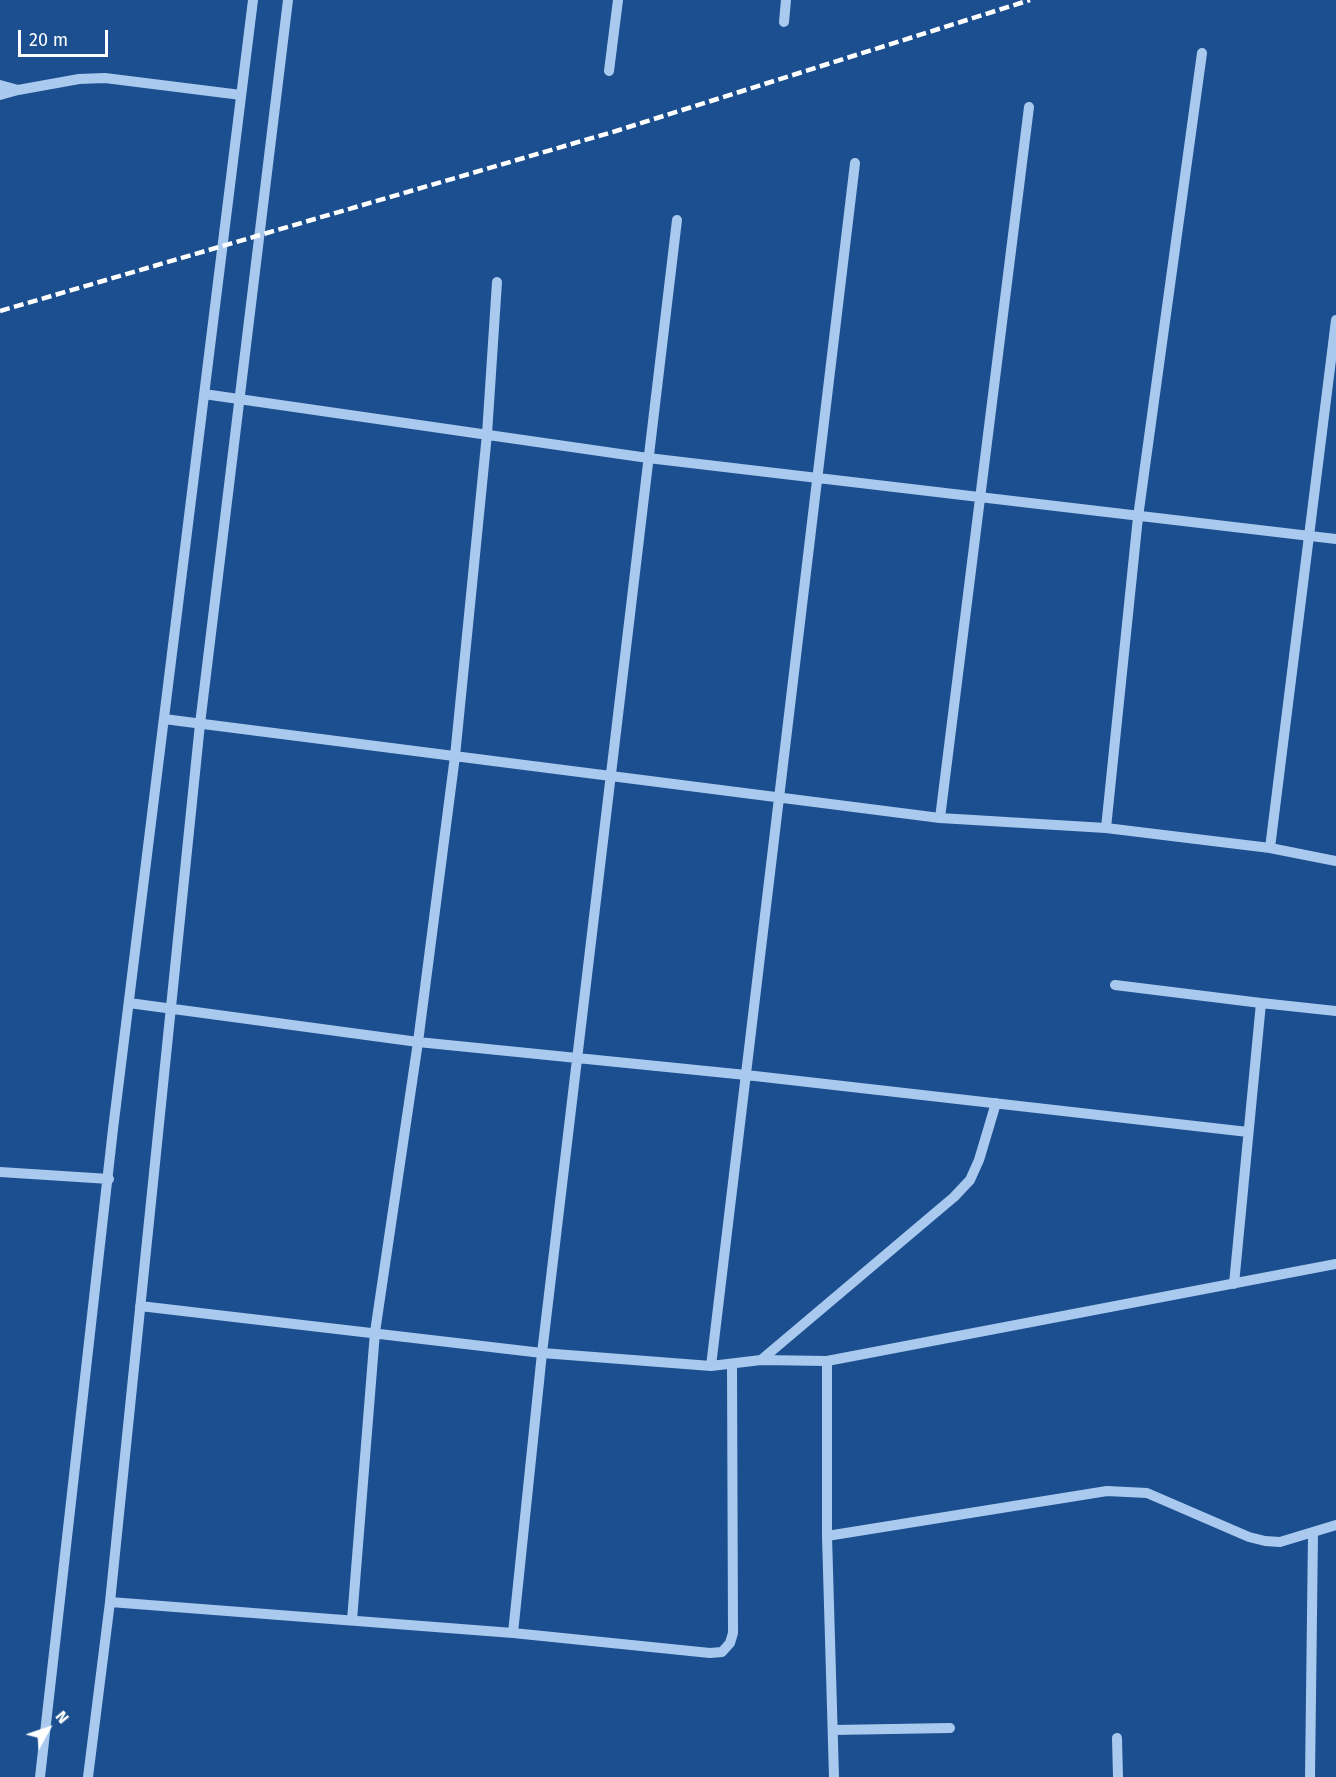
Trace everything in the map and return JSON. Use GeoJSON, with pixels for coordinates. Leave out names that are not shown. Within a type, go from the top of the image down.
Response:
{"type":"FeatureCollection","features":[{"type":"Feature","properties":{"kind":"street"},"geometry":{"type":"LineString","coordinates":[[40,1777],[129,1004],[253,0]]}},
{"type":"Feature","properties":{"kind":"street"},"geometry":{"type":"LineString","coordinates":[[87,1777],[110,1602],[200,724],[288,0]]}},
{"type":"Feature","properties":{"kind":"street"},"geometry":{"type":"LineString","coordinates":[[609,71],[618,0]]}},
{"type":"Feature","properties":{"kind":"street"},"geometry":{"type":"LineString","coordinates":[[784,22],[786,0]]}},
{"type":"Feature","properties":{"kind":"street"},"geometry":{"type":"LineString","coordinates":[[1106,828],[1138,517],[1202,53]]}},
{"type":"Feature","properties":{"kind":"street"},"geometry":{"type":"LineString","coordinates":[[0,95],[79,79],[105,78],[241,95]]}},
{"type":"Feature","properties":{"kind":"street"},"geometry":{"type":"LineString","coordinates":[[0,85],[18,90]]}},
{"type":"Feature","properties":{"kind":"street"},"geometry":{"type":"LineString","coordinates":[[940,818],[1029,107]]}},
{"type":"Feature","properties":{"kind":"street"},"geometry":{"type":"LineString","coordinates":[[711,1366],[855,163]]}},
{"type":"Feature","properties":{"kind":"street"},"geometry":{"type":"LineString","coordinates":[[513,1633],[542,1353],[677,220]]}},
{"type":"Feature","properties":{"kind":"street"},"geometry":{"type":"LineString","coordinates":[[352,1620],[375,1332],[418,1042],[455,756],[487,434],[497,282]]}},
{"type":"Feature","properties":{"kind":"street"},"geometry":{"type":"LineString","coordinates":[[1270,848],[1336,321]]}},
{"type":"Feature","properties":{"kind":"street"},"geometry":{"type":"LineString","coordinates":[[204,394],[648,458],[1336,539]]}},
{"type":"Feature","properties":{"kind":"street"},"geometry":{"type":"LineString","coordinates":[[164,719],[940,818],[1106,828],[1270,848],[1336,861]]}},
{"type":"Feature","properties":{"kind":"street"},"geometry":{"type":"LineString","coordinates":[[1115,985],[1336,1011]]}},
{"type":"Feature","properties":{"kind":"street"},"geometry":{"type":"LineString","coordinates":[[1234,1284],[1261,1003]]}},
{"type":"Feature","properties":{"kind":"street"},"geometry":{"type":"LineString","coordinates":[[129,1004],[418,1042],[746,1075],[1248,1132]]}},
{"type":"Feature","properties":{"kind":"street"},"geometry":{"type":"LineString","coordinates":[[761,1360],[954,1197],[970,1180],[979,1160],[996,1103]]}},
{"type":"Feature","properties":{"kind":"street"},"geometry":{"type":"LineString","coordinates":[[0,1172],[109,1179]]}},
{"type":"Feature","properties":{"kind":"street"},"geometry":{"type":"LineString","coordinates":[[140,1306],[542,1353],[711,1366],[761,1360],[827,1361],[1336,1264]]}},
{"type":"Feature","properties":{"kind":"street"},"geometry":{"type":"LineString","coordinates":[[827,1361],[827,1536],[834,1777]]}},
{"type":"Feature","properties":{"kind":"street"},"geometry":{"type":"LineString","coordinates":[[110,1602],[513,1633],[710,1653],[722,1652],[730,1643],[733,1633],[732,1365]]}},
{"type":"Feature","properties":{"kind":"street"},"geometry":{"type":"LineString","coordinates":[[827,1536],[1107,1491],[1147,1493],[1249,1537],[1265,1541],[1280,1542],[1336,1525]]}},
{"type":"Feature","properties":{"kind":"street"},"geometry":{"type":"LineString","coordinates":[[1310,1777],[1313,1533]]}},
{"type":"Feature","properties":{"kind":"street"},"geometry":{"type":"LineString","coordinates":[[833,1730],[950,1728]]}},
{"type":"Feature","properties":{"kind":"street"},"geometry":{"type":"LineString","coordinates":[[1117,1738],[1118,1777]]}},
{"type":"Feature","properties":{"kind":"railway"},"geometry":{"type":"LineString","coordinates":[[0,311],[616,131],[1030,0]]}}]}
